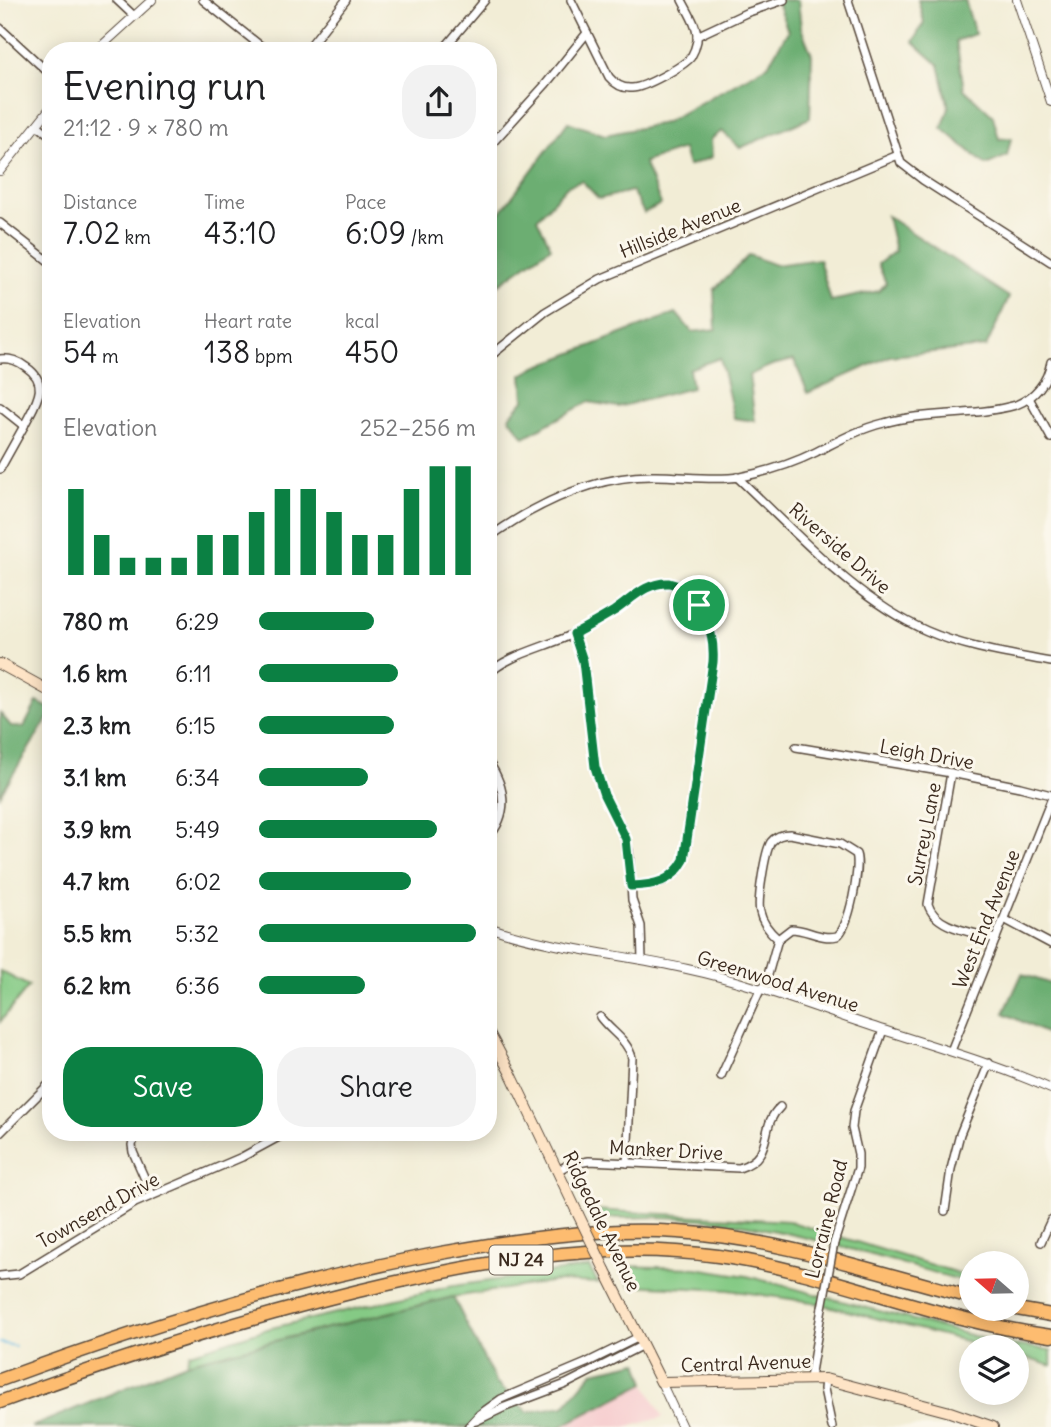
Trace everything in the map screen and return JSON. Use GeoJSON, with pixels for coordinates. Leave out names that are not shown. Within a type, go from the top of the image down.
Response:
{"type":"FeatureCollection","features":[{"type":"Feature","properties":{"kind":"highway","name":"NJ 24"},"geometry":{"type":"LineString","coordinates":[[0,1380],[144,1330],[341,1274],[465,1249],[583,1233],[668,1232],[722,1237],[808,1254],[959,1294]]}},
{"type":"Feature","properties":{"kind":"highway","name":"NJ 24"},"geometry":{"type":"LineString","coordinates":[[0,1402],[123,1358],[317,1301],[466,1268],[598,1251],[678,1251],[733,1259],[804,1274],[996,1325],[1051,1336]]}},
{"type":"Feature","properties":{"kind":"highway"},"geometry":{"type":"LineString","coordinates":[[1029,1310],[1051,1315]]}},
{"type":"Feature","properties":{"kind":"main road"},"geometry":{"type":"LineString","coordinates":[[0,664],[42,687]]}},
{"type":"Feature","properties":{"kind":"main road","name":"Ridgedale Avenue"},"geometry":{"type":"LineString","coordinates":[[497,1049],[661,1382]]}},
{"type":"Feature","properties":{"kind":"main road","name":"Central Avenue"},"geometry":{"type":"LineString","coordinates":[[661,1382],[825,1378],[950,1412],[993,1427]]}},
{"type":"Feature","properties":{"kind":"street"},"geometry":{"type":"LineString","coordinates":[[117,0],[134,16]]}},
{"type":"Feature","properties":{"kind":"street"},"geometry":{"type":"LineString","coordinates":[[108,42],[152,0]]}},
{"type":"Feature","properties":{"kind":"street"},"geometry":{"type":"LineString","coordinates":[[203,0],[256,42]]}},
{"type":"Feature","properties":{"kind":"street"},"geometry":{"type":"LineString","coordinates":[[313,42],[346,0]]}},
{"type":"Feature","properties":{"kind":"street"},"geometry":{"type":"LineString","coordinates":[[450,42],[485,0]]}},
{"type":"Feature","properties":{"kind":"street"},"geometry":{"type":"LineString","coordinates":[[571,0],[609,77],[618,85],[630,89],[641,86],[688,60],[695,50],[698,36],[682,0]]}},
{"type":"Feature","properties":{"kind":"street"},"geometry":{"type":"LineString","coordinates":[[698,36],[747,13],[784,0]]}},
{"type":"Feature","properties":{"kind":"street"},"geometry":{"type":"LineString","coordinates":[[848,0],[901,163],[1051,262]]}},
{"type":"Feature","properties":{"kind":"street"},"geometry":{"type":"LineString","coordinates":[[1017,0],[1051,102]]}},
{"type":"Feature","properties":{"kind":"street"},"geometry":{"type":"LineString","coordinates":[[0,28],[42,67]]}},
{"type":"Feature","properties":{"kind":"street"},"geometry":{"type":"LineString","coordinates":[[497,139],[587,33]]}},
{"type":"Feature","properties":{"kind":"street"},"geometry":{"type":"LineString","coordinates":[[1,168],[42,119]]}},
{"type":"Feature","properties":{"kind":"street"},"geometry":{"type":"LineString","coordinates":[[37,125],[42,129]]}},
{"type":"Feature","properties":{"kind":"street","name":"Hillside Avenue"},"geometry":{"type":"LineString","coordinates":[[497,351],[545,313],[618,270],[898,155]]}},
{"type":"Feature","properties":{"kind":"street"},"geometry":{"type":"LineString","coordinates":[[0,223],[42,256]]}},
{"type":"Feature","properties":{"kind":"street"},"geometry":{"type":"LineString","coordinates":[[0,359],[18,362],[31,370],[39,381],[40,395],[0,469]]}},
{"type":"Feature","properties":{"kind":"street"},"geometry":{"type":"LineString","coordinates":[[497,532],[558,497],[610,480],[654,475],[719,479],[737,477],[796,461],[850,435],[885,422],[1008,408],[1029,398],[1042,386],[1051,362]]}},
{"type":"Feature","properties":{"kind":"street"},"geometry":{"type":"LineString","coordinates":[[1029,398],[1051,438]]}},
{"type":"Feature","properties":{"kind":"street"},"geometry":{"type":"LineString","coordinates":[[0,407],[24,426]]}},
{"type":"Feature","properties":{"kind":"street","name":"Riverside Drive"},"geometry":{"type":"LineString","coordinates":[[737,477],[853,586],[888,611],[948,640],[975,648],[1051,662]]}},
{"type":"Feature","properties":{"kind":"street"},"geometry":{"type":"LineString","coordinates":[[497,669],[507,662],[574,634],[654,584],[669,583],[681,587],[694,598],[704,615],[713,642],[713,662],[684,860],[674,874],[661,883],[631,886]]}},
{"type":"Feature","properties":{"kind":"street"},"geometry":{"type":"LineString","coordinates":[[574,634],[583,661],[595,767],[604,795],[626,839],[632,900],[641,926],[642,960]]}},
{"type":"Feature","properties":{"kind":"street","name":"Leigh Drive"},"geometry":{"type":"LineString","coordinates":[[796,747],[1020,786],[1051,798]]}},
{"type":"Feature","properties":{"kind":"street","name":"Surrey Lane"},"geometry":{"type":"LineString","coordinates":[[951,774],[928,904],[932,914],[942,922],[996,939]]}},
{"type":"Feature","properties":{"kind":"street"},"geometry":{"type":"LineString","coordinates":[[497,776],[503,803],[497,827]]}},
{"type":"Feature","properties":{"kind":"street","name":"West End Avenue"},"geometry":{"type":"LineString","coordinates":[[951,1051],[1051,798]]}},
{"type":"Feature","properties":{"kind":"street"},"geometry":{"type":"LineString","coordinates":[[721,1076],[762,988],[778,939],[791,929],[807,930],[826,938],[843,932],[859,864],[852,850],[840,844],[790,834],[779,836],[771,842],[759,909],[769,929],[778,939]]}},
{"type":"Feature","properties":{"kind":"street"},"geometry":{"type":"LineString","coordinates":[[1004,919],[1051,944]]}},
{"type":"Feature","properties":{"kind":"street","name":"Greenwood Avenue"},"geometry":{"type":"LineString","coordinates":[[497,929],[551,943],[685,968],[762,988],[989,1063],[1051,1089]]}},
{"type":"Feature","properties":{"kind":"street"},"geometry":{"type":"LineString","coordinates":[[600,1017],[610,1031],[626,1043],[632,1058],[627,1163]]}},
{"type":"Feature","properties":{"kind":"street","name":"Lorraine Road"},"geometry":{"type":"LineString","coordinates":[[810,1378],[834,1243],[858,1168],[852,1128],[854,1111],[883,1030]]}},
{"type":"Feature","properties":{"kind":"street"},"geometry":{"type":"LineString","coordinates":[[945,1211],[951,1169],[960,1134],[989,1063]]}},
{"type":"Feature","properties":{"kind":"street"},"geometry":{"type":"LineString","coordinates":[[0,1133],[42,1091]]}},
{"type":"Feature","properties":{"kind":"street","name":"Manker Drive"},"geometry":{"type":"LineString","coordinates":[[557,1171],[568,1165],[589,1161],[732,1169],[746,1166],[762,1152],[771,1117],[780,1107]]}},
{"type":"Feature","properties":{"kind":"street"},"geometry":{"type":"LineString","coordinates":[[134,1141],[132,1152],[152,1195]]}},
{"type":"Feature","properties":{"kind":"street","name":"Townsend Drive"},"geometry":{"type":"LineString","coordinates":[[0,1276],[19,1274],[109,1218],[152,1195],[242,1157],[265,1141]]}},
{"type":"Feature","properties":{"kind":"street"},"geometry":{"type":"LineString","coordinates":[[1041,1242],[1051,1220]]}},
{"type":"Feature","properties":{"kind":"street"},"geometry":{"type":"LineString","coordinates":[[470,1425],[505,1407],[566,1384],[641,1341]]}},
{"type":"Feature","properties":{"kind":"street"},"geometry":{"type":"LineString","coordinates":[[470,1425],[480,1413],[501,1399],[641,1341]]}},
{"type":"Feature","properties":{"kind":"street"},"geometry":{"type":"LineString","coordinates":[[825,1378],[824,1389],[832,1427]]}},
{"type":"Feature","properties":{"kind":"street","name":"Ridgedale Avenue"},"geometry":{"type":"LineString","coordinates":[[661,1382],[682,1427]]}},
{"type":"Feature","properties":{"kind":"shaded area"},"geometry":{"type":"Polygon","coordinates":[[[645,1383],[663,1417],[628,1427],[560,1427],[645,1383]]]}},
{"type":"Feature","properties":{"kind":"green space"},"geometry":{"type":"Polygon","coordinates":[[[776,0],[798,0],[801,28],[812,55],[810,118],[740,148],[722,131],[711,139],[712,157],[688,166],[683,149],[644,162],[661,204],[644,213],[632,191],[599,199],[582,181],[567,186],[537,219],[551,247],[497,286],[497,217],[568,122],[605,135],[664,123],[768,65],[788,31],[776,0]]]}},
{"type":"Feature","properties":{"kind":"green space"},"geometry":{"type":"Polygon","coordinates":[[[918,0],[965,0],[975,34],[956,41],[964,89],[993,116],[999,139],[1011,138],[1007,156],[986,165],[942,128],[949,108],[939,65],[913,42],[924,22],[918,0]]]}},
{"type":"Feature","properties":{"kind":"green space"},"geometry":{"type":"Polygon","coordinates":[[[887,216],[1009,297],[986,347],[890,356],[808,393],[794,360],[772,365],[749,375],[755,421],[734,418],[720,358],[689,369],[692,388],[618,407],[588,402],[524,437],[509,417],[524,400],[522,375],[536,367],[676,313],[692,332],[716,329],[714,290],[749,255],[775,265],[819,259],[831,301],[879,291],[886,283],[878,264],[895,251],[887,216]]]}},
{"type":"Feature","properties":{"kind":"green space"},"geometry":{"type":"Polygon","coordinates":[[[37,702],[42,704],[42,727],[0,795],[0,713],[11,726],[24,727],[37,702]]]}},
{"type":"Feature","properties":{"kind":"green space"},"geometry":{"type":"Polygon","coordinates":[[[0,971],[29,986],[0,1022],[0,971]]]}},
{"type":"Feature","properties":{"kind":"green space"},"geometry":{"type":"Polygon","coordinates":[[[1022,974],[1051,984],[1051,1036],[1004,1013],[1022,974]]]}},
{"type":"Feature","properties":{"kind":"green space"},"geometry":{"type":"Polygon","coordinates":[[[593,1210],[788,1221],[959,1273],[959,1280],[757,1227],[694,1219],[597,1218],[593,1210]]]}},
{"type":"Feature","properties":{"kind":"green space"},"geometry":{"type":"Polygon","coordinates":[[[620,1266],[696,1268],[747,1276],[970,1335],[959,1335],[959,1339],[812,1302],[728,1290],[630,1285],[620,1266]]]}},
{"type":"Feature","properties":{"kind":"green space"},"geometry":{"type":"Polygon","coordinates":[[[589,1267],[598,1283],[556,1281],[453,1297],[186,1363],[190,1353],[267,1329],[453,1286],[589,1267]]]}},
{"type":"Feature","properties":{"kind":"green space"},"geometry":{"type":"Polygon","coordinates":[[[453,1297],[496,1383],[528,1412],[564,1406],[593,1372],[638,1362],[645,1383],[560,1427],[31,1427],[186,1363],[453,1297]]]}},
{"type":"Feature","properties":{"kind":"green space"},"geometry":{"type":"Polygon","coordinates":[[[1029,1347],[1051,1350],[1051,1366],[1029,1359],[1029,1347]]]}},
{"type":"Feature","properties":{"kind":"waterway"},"geometry":{"type":"LineString","coordinates":[[0,1343],[15,1346]]}},
{"type":"Feature","properties":{"kind":"route"},"geometry":{"type":"LineString","coordinates":[[669,583],[681,587],[699,605],[710,631],[714,652],[685,857],[674,874],[661,883],[631,886],[626,839],[604,795],[595,767],[583,661],[574,634],[654,584],[669,583]]}}]}
